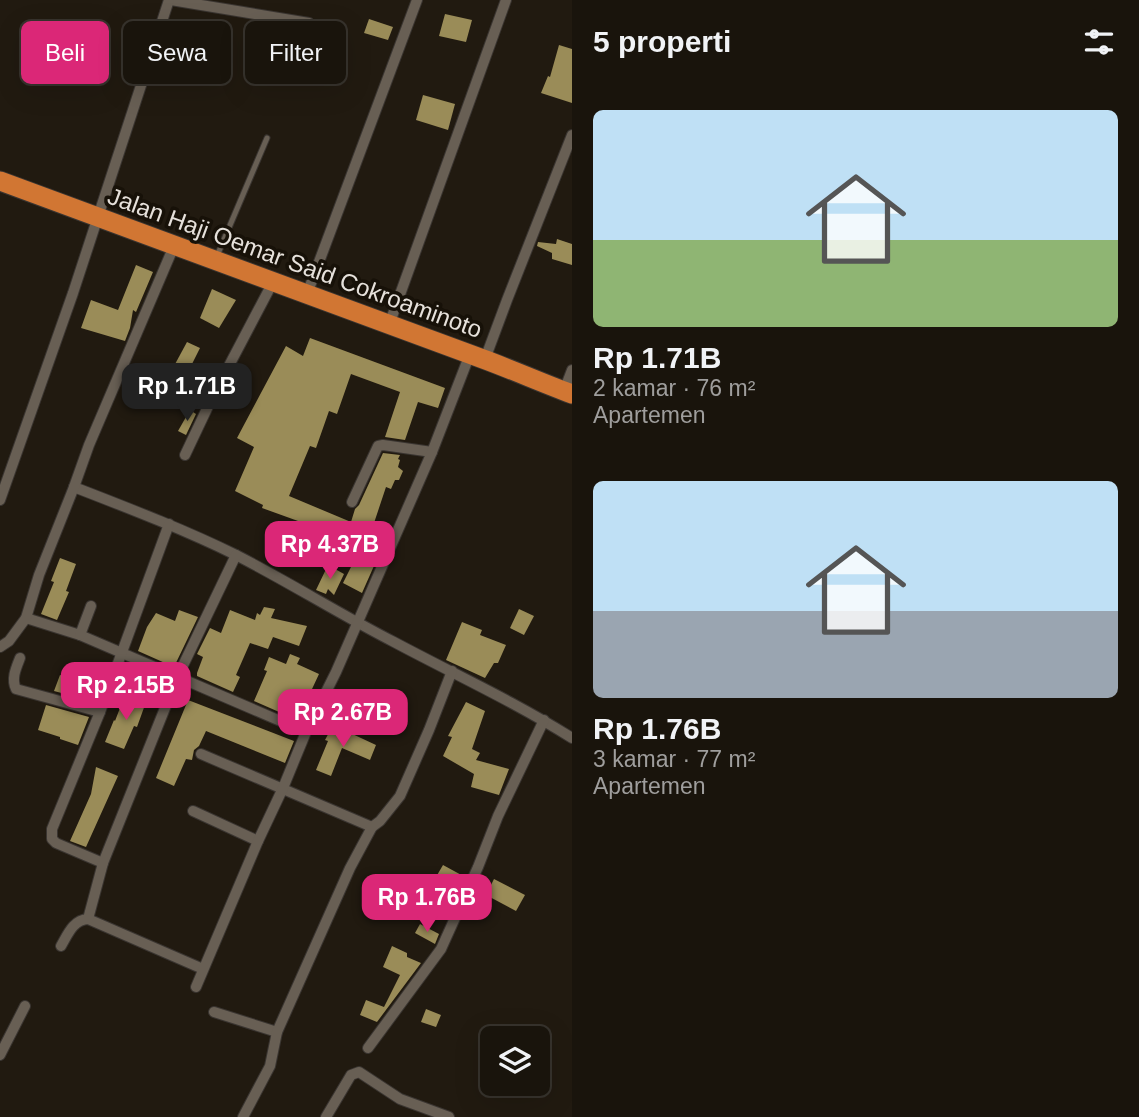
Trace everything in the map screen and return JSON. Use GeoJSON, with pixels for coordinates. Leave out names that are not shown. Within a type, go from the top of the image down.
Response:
{"type":"FeatureCollection","features":[{"type":"Feature","properties":{"kind":"highway","name":"Jalan Haji Oemar Said Cokroaminoto"},"geometry":{"type":"LineString","coordinates":[[0,181],[568,392]]}},
{"type":"Feature","properties":{"kind":"street"},"geometry":{"type":"LineString","coordinates":[[0,500],[62,328],[170,0],[297,21]]}},
{"type":"Feature","properties":{"kind":"street"},"geometry":{"type":"LineString","coordinates":[[307,294],[416,0]]}},
{"type":"Feature","properties":{"kind":"street"},"geometry":{"type":"LineString","coordinates":[[389,325],[506,0]]}},
{"type":"Feature","properties":{"kind":"street"},"geometry":{"type":"LineString","coordinates":[[195,986],[432,452],[507,300],[572,135]]}},
{"type":"Feature","properties":{"kind":"street"},"geometry":{"type":"LineString","coordinates":[[0,647],[9,641],[26,618],[39,575],[89,445],[174,246]]}},
{"type":"Feature","properties":{"kind":"street"},"geometry":{"type":"LineString","coordinates":[[185,455],[273,282]]}},
{"type":"Feature","properties":{"kind":"street"},"geometry":{"type":"LineString","coordinates":[[568,392],[572,370]]}},
{"type":"Feature","properties":{"kind":"street"},"geometry":{"type":"LineString","coordinates":[[352,502],[378,446],[432,452]]}},
{"type":"Feature","properties":{"kind":"street"},"geometry":{"type":"LineString","coordinates":[[74,487],[169,524],[236,555],[544,720],[572,738]]}},
{"type":"Feature","properties":{"kind":"street"},"geometry":{"type":"LineString","coordinates":[[103,863],[63,846],[52,839],[52,836],[57,816],[100,712],[169,524]]}},
{"type":"Feature","properties":{"kind":"street"},"geometry":{"type":"LineString","coordinates":[[88,919],[103,863],[177,678],[236,555]]}},
{"type":"Feature","properties":{"kind":"street"},"geometry":{"type":"LineString","coordinates":[[80,635],[91,606]]}},
{"type":"Feature","properties":{"kind":"street"},"geometry":{"type":"LineString","coordinates":[[26,618],[122,652],[306,732]]}},
{"type":"Feature","properties":{"kind":"street"},"geometry":{"type":"LineString","coordinates":[[20,658],[14,676],[16,689],[100,712]]}},
{"type":"Feature","properties":{"kind":"street"},"geometry":{"type":"LineString","coordinates":[[243,1117],[270,1066],[277,1032],[350,868],[372,827],[400,796],[452,671]]}},
{"type":"Feature","properties":{"kind":"street"},"geometry":{"type":"LineString","coordinates":[[320,704],[369,726]]}},
{"type":"Feature","properties":{"kind":"street"},"geometry":{"type":"LineString","coordinates":[[368,1048],[441,949],[498,816],[544,720]]}},
{"type":"Feature","properties":{"kind":"street"},"geometry":{"type":"LineString","coordinates":[[201,754],[372,827]]}},
{"type":"Feature","properties":{"kind":"street"},"geometry":{"type":"LineString","coordinates":[[193,811],[258,841]]}},
{"type":"Feature","properties":{"kind":"street"},"geometry":{"type":"LineString","coordinates":[[61,946],[75,923],[88,919],[203,969]]}},
{"type":"Feature","properties":{"kind":"street"},"geometry":{"type":"LineString","coordinates":[[0,1055],[25,1006]]}},
{"type":"Feature","properties":{"kind":"street"},"geometry":{"type":"LineString","coordinates":[[214,1012],[277,1032]]}},
{"type":"Feature","properties":{"kind":"street"},"geometry":{"type":"LineString","coordinates":[[326,1117],[351,1075],[359,1072],[400,1100],[449,1117]]}},
{"type":"Feature","properties":{"kind":"lane"},"geometry":{"type":"LineString","coordinates":[[216,259],[267,138]]}},
{"type":"Feature","properties":{"kind":"building"},"geometry":{"type":"Polygon","coordinates":[[[445,14],[472,20],[466,42],[439,36],[445,14]]]}},
{"type":"Feature","properties":{"kind":"building"},"geometry":{"type":"Polygon","coordinates":[[[369,19],[393,27],[388,40],[364,33],[369,19]]]}},
{"type":"Feature","properties":{"kind":"building"},"geometry":{"type":"Polygon","coordinates":[[[559,45],[572,49],[572,103],[541,93],[548,76],[550,77],[559,45]]]}},
{"type":"Feature","properties":{"kind":"building"},"geometry":{"type":"Polygon","coordinates":[[[423,95],[455,104],[448,130],[416,120],[423,95]]]}},
{"type":"Feature","properties":{"kind":"building"},"geometry":{"type":"Polygon","coordinates":[[[557,239],[572,244],[572,265],[552,259],[552,253],[537,246],[538,242],[556,244],[557,239]]]}},
{"type":"Feature","properties":{"kind":"building"},"geometry":{"type":"Polygon","coordinates":[[[136,265],[153,272],[136,312],[133,310],[125,341],[81,328],[91,300],[118,310],[136,265]]]}},
{"type":"Feature","properties":{"kind":"building"},"geometry":{"type":"Polygon","coordinates":[[[212,289],[236,300],[219,328],[200,318],[212,289]]]}},
{"type":"Feature","properties":{"kind":"building"},"geometry":{"type":"Polygon","coordinates":[[[310,338],[445,388],[438,408],[418,402],[405,440],[385,437],[400,392],[351,374],[337,414],[329,411],[316,448],[310,446],[289,496],[351,522],[383,453],[400,455],[398,467],[403,471],[391,489],[386,487],[370,535],[385,541],[362,593],[343,583],[360,549],[355,547],[356,545],[262,508],[263,505],[235,491],[254,447],[237,438],[286,346],[303,356],[310,338]]]}},
{"type":"Feature","properties":{"kind":"building"},"geometry":{"type":"Polygon","coordinates":[[[187,342],[200,348],[188,372],[174,366],[187,342]]]}},
{"type":"Feature","properties":{"kind":"building"},"geometry":{"type":"Polygon","coordinates":[[[190,410],[196,414],[186,435],[178,431],[190,410]]]}},
{"type":"Feature","properties":{"kind":"building"},"geometry":{"type":"Polygon","coordinates":[[[60,558],[76,564],[66,591],[69,592],[57,620],[41,614],[60,558]]]}},
{"type":"Feature","properties":{"kind":"building"},"geometry":{"type":"Polygon","coordinates":[[[328,565],[344,574],[334,595],[328,589],[326,594],[316,590],[328,565]]]}},
{"type":"Feature","properties":{"kind":"building"},"geometry":{"type":"Polygon","coordinates":[[[264,607],[275,609],[271,618],[307,626],[299,646],[273,637],[268,649],[250,643],[236,675],[240,677],[233,692],[197,676],[203,657],[197,654],[210,628],[221,633],[230,610],[255,620],[257,613],[260,615],[264,607]]]}},
{"type":"Feature","properties":{"kind":"building"},"geometry":{"type":"Polygon","coordinates":[[[519,609],[534,616],[524,635],[510,628],[519,609]]]}},
{"type":"Feature","properties":{"kind":"building"},"geometry":{"type":"Polygon","coordinates":[[[179,610],[198,617],[174,667],[138,651],[147,627],[156,613],[175,621],[179,610]]]}},
{"type":"Feature","properties":{"kind":"building"},"geometry":{"type":"Polygon","coordinates":[[[462,622],[482,630],[480,635],[506,645],[498,663],[494,663],[485,678],[446,660],[462,622]]]}},
{"type":"Feature","properties":{"kind":"building"},"geometry":{"type":"Polygon","coordinates":[[[290,654],[300,658],[297,664],[319,674],[306,702],[311,705],[302,722],[254,701],[267,671],[264,670],[269,657],[286,664],[290,654]]]}},
{"type":"Feature","properties":{"kind":"building"},"geometry":{"type":"Polygon","coordinates":[[[60,675],[81,682],[83,676],[102,682],[95,702],[54,691],[60,675]]]}},
{"type":"Feature","properties":{"kind":"building"},"geometry":{"type":"Polygon","coordinates":[[[347,693],[392,711],[386,726],[341,705],[347,693]]]}},
{"type":"Feature","properties":{"kind":"building"},"geometry":{"type":"Polygon","coordinates":[[[125,695],[146,702],[137,727],[134,726],[124,749],[105,742],[125,695]]]}},
{"type":"Feature","properties":{"kind":"building"},"geometry":{"type":"Polygon","coordinates":[[[188,700],[294,741],[285,763],[206,731],[194,750],[192,760],[186,759],[174,786],[156,778],[188,700]]]}},
{"type":"Feature","properties":{"kind":"building"},"geometry":{"type":"Polygon","coordinates":[[[466,702],[485,711],[472,749],[480,753],[476,760],[509,769],[499,795],[471,787],[474,774],[443,756],[452,737],[448,736],[466,702]]]}},
{"type":"Feature","properties":{"kind":"building"},"geometry":{"type":"Polygon","coordinates":[[[46,705],[89,717],[78,745],[38,730],[46,705]]]}},
{"type":"Feature","properties":{"kind":"building"},"geometry":{"type":"Polygon","coordinates":[[[333,725],[376,745],[370,760],[342,748],[331,776],[316,770],[328,741],[325,740],[333,725]]]}},
{"type":"Feature","properties":{"kind":"building"},"geometry":{"type":"Polygon","coordinates":[[[96,767],[118,776],[86,847],[70,841],[91,794],[96,767]]]}},
{"type":"Feature","properties":{"kind":"building"},"geometry":{"type":"Polygon","coordinates":[[[443,865],[465,877],[459,889],[436,877],[443,865]]]}},
{"type":"Feature","properties":{"kind":"building"},"geometry":{"type":"Polygon","coordinates":[[[494,879],[525,895],[516,911],[486,895],[494,879]]]}},
{"type":"Feature","properties":{"kind":"building"},"geometry":{"type":"Polygon","coordinates":[[[420,924],[439,934],[435,944],[415,933],[420,924]]]}},
{"type":"Feature","properties":{"kind":"building"},"geometry":{"type":"Polygon","coordinates":[[[392,946],[421,963],[377,1022],[360,1015],[366,1000],[384,1007],[400,975],[383,967],[392,946]]]}},
{"type":"Feature","properties":{"kind":"building"},"geometry":{"type":"Polygon","coordinates":[[[426,1009],[441,1015],[436,1027],[421,1022],[426,1009]]]}}]}
